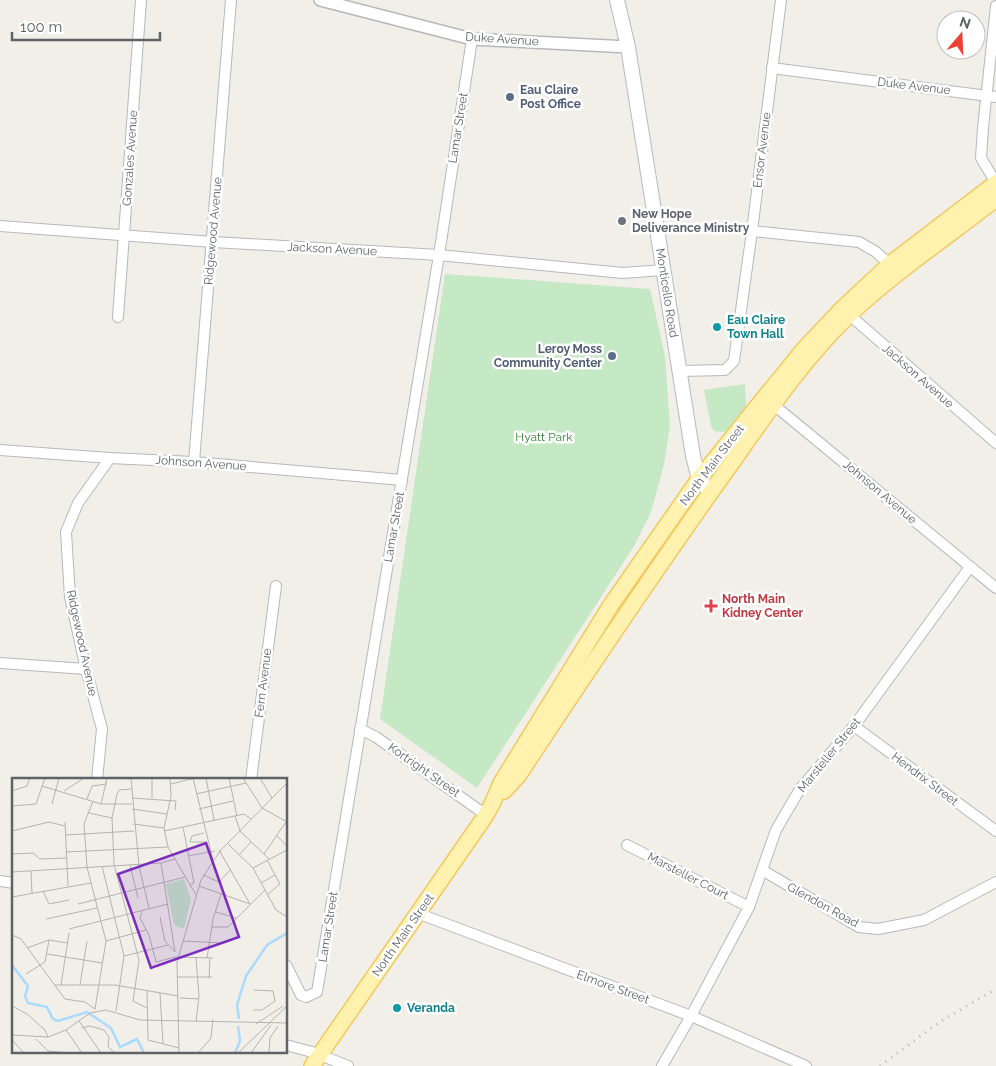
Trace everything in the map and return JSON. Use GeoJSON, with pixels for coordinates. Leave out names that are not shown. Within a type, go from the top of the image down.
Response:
{"type":"FeatureCollection","features":[{"type":"Feature","properties":{"kind":"main road","name":"Monticello Road"},"geometry":{"type":"LineString","coordinates":[[617,0],[628,47],[693,456],[699,479],[710,493]]}},
{"type":"Feature","properties":{"kind":"main road","name":"North Main Street"},"geometry":{"type":"LineString","coordinates":[[316,1060],[490,809],[518,776],[625,614],[710,493],[805,348],[894,268],[996,183]]}},
{"type":"Feature","properties":{"kind":"main road","name":"North Main Street"},"geometry":{"type":"LineString","coordinates":[[894,268],[996,199]]}},
{"type":"Feature","properties":{"kind":"main road","name":"North Main Street"},"geometry":{"type":"LineString","coordinates":[[490,809],[501,783],[611,605],[699,479],[769,401]]}},
{"type":"Feature","properties":{"kind":"street","name":"Gonzales Avenue"},"geometry":{"type":"LineString","coordinates":[[118,317],[141,0]]}},
{"type":"Feature","properties":{"kind":"street","name":"Ridgewood Avenue"},"geometry":{"type":"LineString","coordinates":[[194,462],[232,0]]}},
{"type":"Feature","properties":{"kind":"street","name":"Duke Avenue"},"geometry":{"type":"LineString","coordinates":[[320,0],[472,39],[628,47]]}},
{"type":"Feature","properties":{"kind":"street","name":"Ensor Avenue"},"geometry":{"type":"LineString","coordinates":[[680,371],[725,370],[734,361],[781,0]]}},
{"type":"Feature","properties":{"kind":"street"},"geometry":{"type":"LineString","coordinates":[[996,6],[991,96],[981,158],[996,183]]}},
{"type":"Feature","properties":{"kind":"street","name":"Lamar Street"},"geometry":{"type":"LineString","coordinates":[[288,969],[301,995],[306,997],[312,996],[317,992],[439,255],[472,39]]}},
{"type":"Feature","properties":{"kind":"street","name":"Duke Avenue"},"geometry":{"type":"LineString","coordinates":[[772,68],[991,96]]}},
{"type":"Feature","properties":{"kind":"street","name":"Jackson Avenue"},"geometry":{"type":"LineString","coordinates":[[0,226],[213,242],[439,255],[623,273],[663,270]]}},
{"type":"Feature","properties":{"kind":"street"},"geometry":{"type":"LineString","coordinates":[[752,231],[859,242],[876,252],[894,268]]}},
{"type":"Feature","properties":{"kind":"street","name":"Jackson Avenue"},"geometry":{"type":"LineString","coordinates":[[846,312],[995,443]]}},
{"type":"Feature","properties":{"kind":"street","name":"Johnson Avenue"},"geometry":{"type":"LineString","coordinates":[[769,401],[996,588]]}},
{"type":"Feature","properties":{"kind":"street","name":"Johnson Avenue"},"geometry":{"type":"LineString","coordinates":[[0,450],[194,462],[402,480]]}},
{"type":"Feature","properties":{"kind":"street","name":"Ridgewood Avenue"},"geometry":{"type":"LineString","coordinates":[[98,778],[102,729],[70,597],[66,532],[78,503],[110,458]]}},
{"type":"Feature","properties":{"kind":"street","name":"Marsteller Street"},"geometry":{"type":"LineString","coordinates":[[662,1066],[691,1016],[748,907],[776,830],[800,789],[854,726],[970,567]]}},
{"type":"Feature","properties":{"kind":"street","name":"Fern Avenue"},"geometry":{"type":"LineString","coordinates":[[251,778],[276,586]]}},
{"type":"Feature","properties":{"kind":"street"},"geometry":{"type":"LineString","coordinates":[[0,662],[86,669]]}},
{"type":"Feature","properties":{"kind":"street","name":"Hendrix Street"},"geometry":{"type":"LineString","coordinates":[[854,726],[996,831]]}},
{"type":"Feature","properties":{"kind":"street","name":"Kortright Street"},"geometry":{"type":"LineString","coordinates":[[360,730],[376,736],[490,809]]}},
{"type":"Feature","properties":{"kind":"street","name":"Marsteller Court"},"geometry":{"type":"LineString","coordinates":[[627,845],[748,907]]}},
{"type":"Feature","properties":{"kind":"street","name":"Glendon Road"},"geometry":{"type":"LineString","coordinates":[[762,870],[859,927],[878,929],[924,920],[996,882]]}},
{"type":"Feature","properties":{"kind":"street","name":"Elmore Street"},"geometry":{"type":"LineString","coordinates":[[418,913],[691,1016],[806,1066]]}},
{"type":"Feature","properties":{"kind":"street"},"geometry":{"type":"LineString","coordinates":[[288,1046],[316,1060],[348,1066]]}},
{"type":"Feature","properties":{"kind":"green space","name":"Hyatt Park"},"geometry":{"type":"Polygon","coordinates":[[[445,274],[650,289],[665,356],[670,426],[664,464],[651,512],[634,546],[477,788],[380,719],[445,274]]]}},
{"type":"Feature","properties":{"kind":"green space"},"geometry":{"type":"Polygon","coordinates":[[[745,384],[746,407],[729,430],[723,432],[714,431],[711,426],[704,390],[745,384]]]}},
{"type":"Feature","properties":{"kind":"railway"},"geometry":{"type":"LineString","coordinates":[[880,1066],[941,1021],[996,989]]}},
{"type":"Feature","properties":{"kind":"place","name":"Eau Claire Post Office"},"geometry":{"type":"Point","coordinates":[510,97]}},
{"type":"Feature","properties":{"kind":"place","name":"New Hope Deliverance Ministry"},"geometry":{"type":"Point","coordinates":[622,221]}},
{"type":"Feature","properties":{"kind":"place","name":"Eau Claire Town Hall"},"geometry":{"type":"Point","coordinates":[717,327]}},
{"type":"Feature","properties":{"kind":"place","name":"Leroy Moss Community Center"},"geometry":{"type":"Point","coordinates":[612,356]}},
{"type":"Feature","properties":{"kind":"place","name":"North Main Kidney Center"},"geometry":{"type":"Point","coordinates":[711,606]}},
{"type":"Feature","properties":{"kind":"place","name":"Veranda"},"geometry":{"type":"Point","coordinates":[397,1008]}}]}
